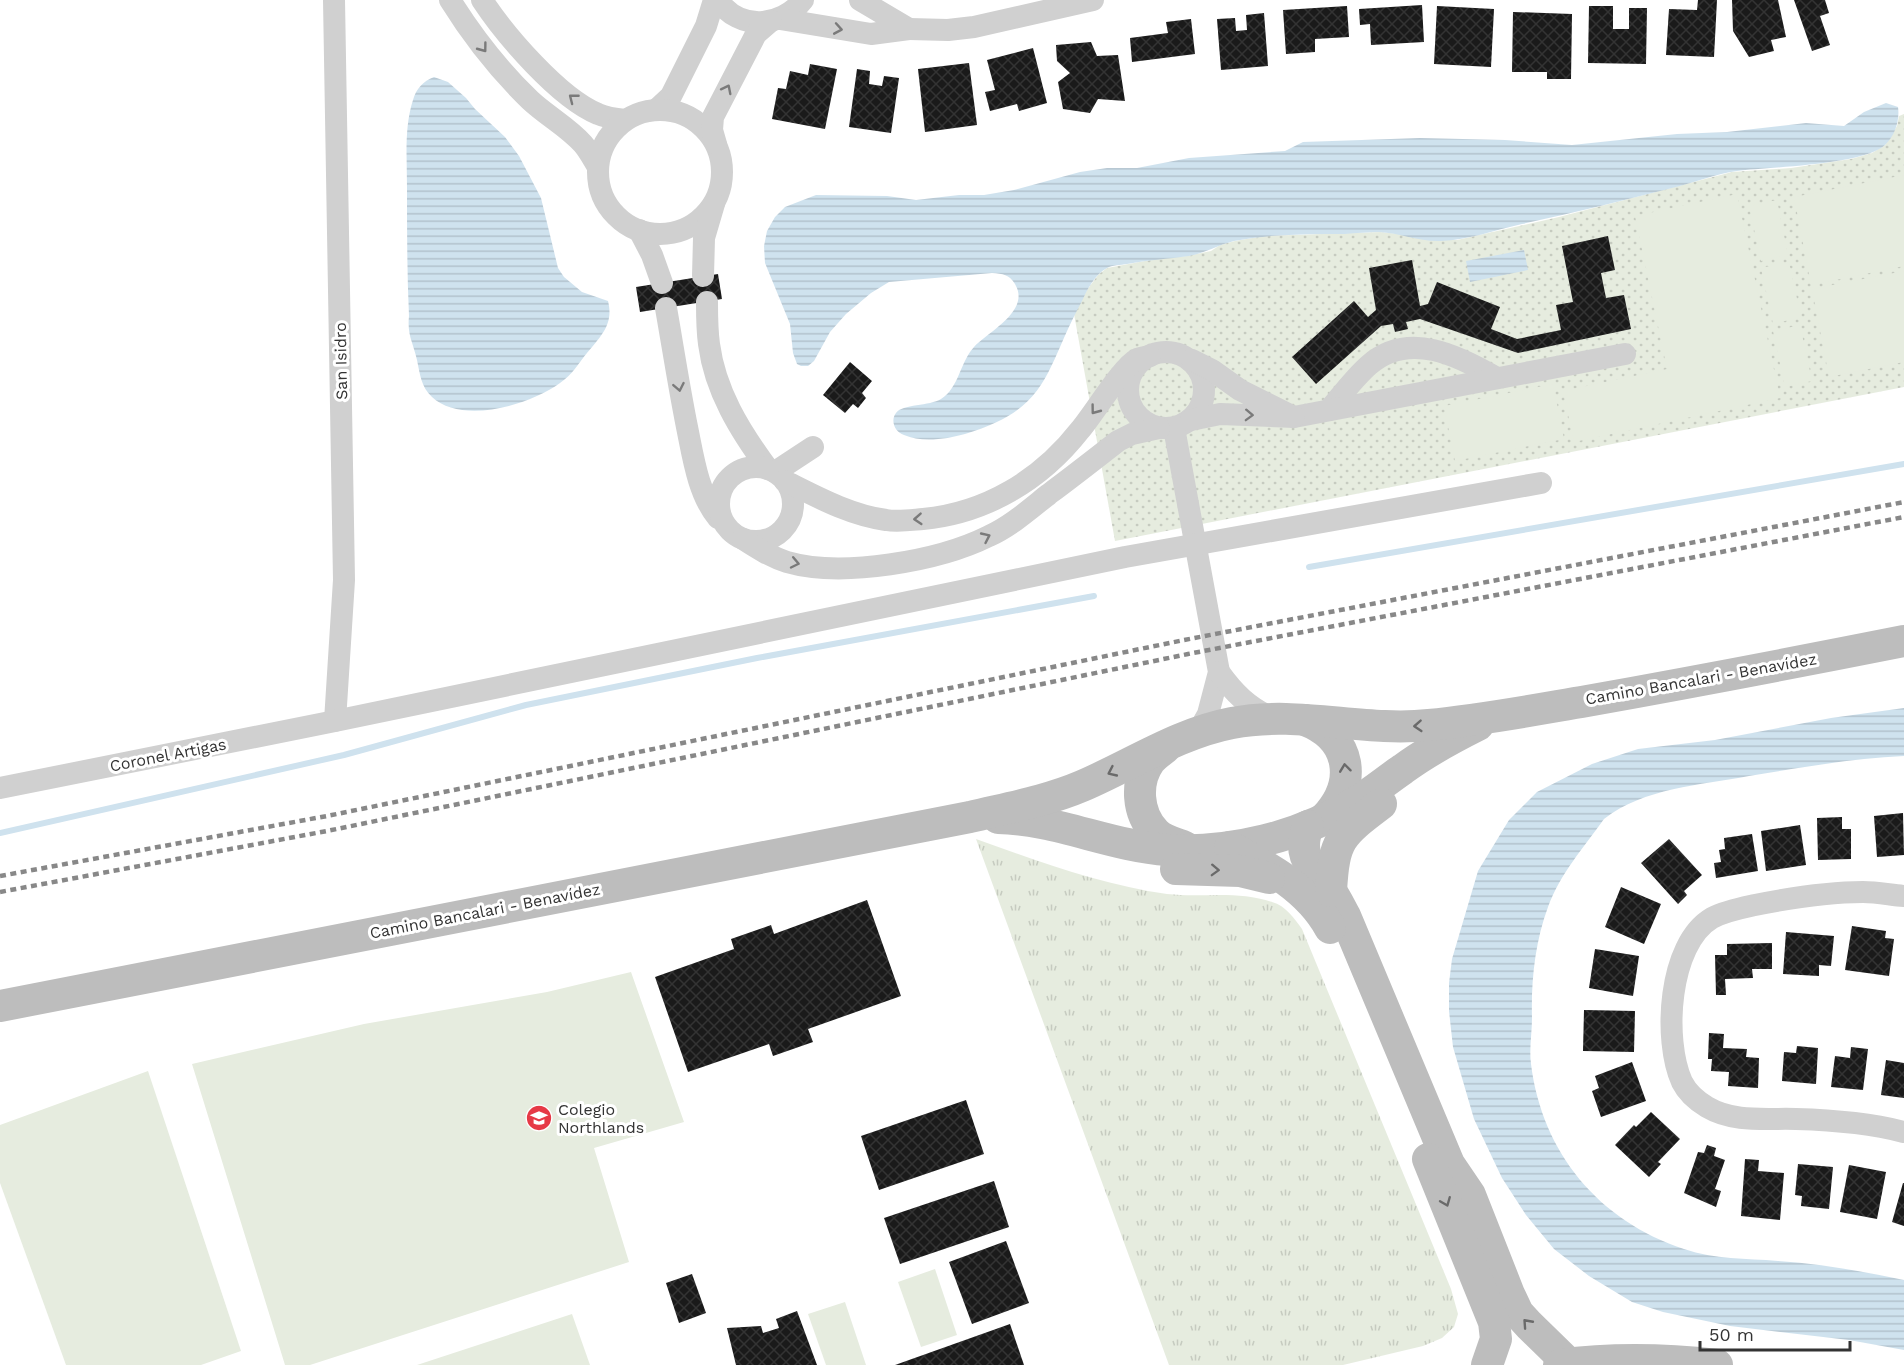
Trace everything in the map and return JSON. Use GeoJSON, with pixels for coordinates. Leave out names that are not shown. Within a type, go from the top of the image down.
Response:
{"type":"FeatureCollection","features":[{"type":"Feature","properties":{"kind":"main road","name":"Camino Bancalari - Benavídez"},"geometry":{"type":"LineString","coordinates":[[0,1006],[1027,804],[1080,787],[1198,732],[1232,723],[1286,718],[1404,727],[1497,716],[1699,681],[1904,640]]}},
{"type":"Feature","properties":{"kind":"main road","name":"Camino Bancalari - Benavídez"},"geometry":{"type":"LineString","coordinates":[[970,817],[1020,818],[1147,848],[1230,847],[1288,834],[1316,823],[1354,803],[1437,747],[1497,716]]}},
{"type":"Feature","properties":{"kind":"main road"},"geometry":{"type":"LineString","coordinates":[[1286,718],[1318,725],[1333,737],[1342,753],[1346,771],[1345,789],[1337,806],[1316,823],[1303,844],[1305,856],[1311,868],[1331,891],[1345,916],[1449,1164],[1470,1195],[1518,1313],[1564,1364],[1609,1361],[1694,1362],[1717,1365]]}},
{"type":"Feature","properties":{"kind":"main road"},"geometry":{"type":"LineString","coordinates":[[1165,747],[1151,761],[1142,778],[1139,798],[1144,817],[1156,834],[1192,849]]}},
{"type":"Feature","properties":{"kind":"main road"},"geometry":{"type":"LineString","coordinates":[[1331,891],[1332,862],[1342,838],[1352,826],[1393,795],[1415,774],[1437,747]]}},
{"type":"Feature","properties":{"kind":"main road"},"geometry":{"type":"LineString","coordinates":[[1062,828],[1100,852],[1147,869],[1240,871],[1286,882]]}},
{"type":"Feature","properties":{"kind":"main road"},"geometry":{"type":"LineString","coordinates":[[1230,847],[1258,862],[1304,894],[1319,910],[1334,935],[1446,1201],[1494,1322],[1496,1339],[1487,1365]]}},
{"type":"Feature","properties":{"kind":"street","name":"San Isidro"},"geometry":{"type":"LineString","coordinates":[[334,0],[344,580],[336,721]]}},
{"type":"Feature","properties":{"kind":"street"},"geometry":{"type":"LineString","coordinates":[[450,0],[484,51],[497,66],[539,108],[570,131],[583,144],[598,167]]}},
{"type":"Feature","properties":{"kind":"street"},"geometry":{"type":"LineString","coordinates":[[482,0],[515,44],[549,78],[596,114],[625,120]]}},
{"type":"Feature","properties":{"kind":"street"},"geometry":{"type":"LineString","coordinates":[[656,110],[671,96],[706,27],[716,0],[743,20],[752,22],[776,20],[871,34],[909,28],[948,30],[974,27],[1093,0]]}},
{"type":"Feature","properties":{"kind":"street"},"geometry":{"type":"LineString","coordinates":[[703,276],[704,238],[721,179],[722,167],[712,130],[713,117],[756,34],[796,9],[803,0]]}},
{"type":"Feature","properties":{"kind":"street"},"geometry":{"type":"LineString","coordinates":[[860,0],[909,28]]}},
{"type":"Feature","properties":{"kind":"street"},"geometry":{"type":"LineString","coordinates":[[715,202],[700,218],[681,230],[660,234],[639,230],[628,225],[611,210],[601,190],[598,167],[604,145],[616,127],[635,115],[656,110],[668,110],[691,118],[701,125],[716,144]]}},
{"type":"Feature","properties":{"kind":"street"},"geometry":{"type":"LineString","coordinates":[[639,230],[652,255],[662,283]]}},
{"type":"Feature","properties":{"kind":"street"},"geometry":{"type":"LineString","coordinates":[[707,302],[709,344],[716,376],[726,402],[738,426],[776,474],[793,499],[792,513],[786,525],[770,538],[757,541],[735,533],[720,515],[719,501],[726,482],[741,469],[755,467],[776,474],[838,506],[888,520],[946,517],[980,506],[1008,493],[1050,463],[1079,432],[1126,368],[1137,359],[1172,352],[1186,357],[1212,370],[1240,390],[1294,417]]}},
{"type":"Feature","properties":{"kind":"street"},"geometry":{"type":"LineString","coordinates":[[666,308],[695,465],[707,500],[715,514],[735,533],[764,553],[788,562],[813,567],[859,567],[931,556],[958,549],[990,536],[1020,517],[1118,441],[1132,434],[1220,414],[1294,417],[1625,354]]}},
{"type":"Feature","properties":{"kind":"street"},"geometry":{"type":"LineString","coordinates":[[673,351],[709,344]]}},
{"type":"Feature","properties":{"kind":"street"},"geometry":{"type":"LineString","coordinates":[[1329,410],[1370,364],[1401,347],[1420,347],[1445,354],[1473,364],[1497,378]]}},
{"type":"Feature","properties":{"kind":"street"},"geometry":{"type":"LineString","coordinates":[[1150,356],[1139,363],[1131,375],[1128,395],[1136,414],[1146,423],[1175,426],[1200,408],[1205,395],[1201,373],[1186,357]]}},
{"type":"Feature","properties":{"kind":"street"},"geometry":{"type":"LineString","coordinates":[[1175,426],[1219,672],[1208,714],[1198,732]]}},
{"type":"Feature","properties":{"kind":"street"},"geometry":{"type":"LineString","coordinates":[[776,474],[813,447]]}},
{"type":"Feature","properties":{"kind":"street","name":"Coronel Artigas"},"geometry":{"type":"LineString","coordinates":[[0,788],[336,721],[1125,556],[1541,483]]}},
{"type":"Feature","properties":{"kind":"street"},"geometry":{"type":"LineString","coordinates":[[1219,672],[1235,694],[1247,705],[1286,718]]}},
{"type":"Feature","properties":{"kind":"street"},"geometry":{"type":"LineString","coordinates":[[1904,896],[1864,892],[1830,894],[1778,900],[1733,910],[1712,918],[1698,929],[1682,959],[1672,1012],[1671,1041],[1674,1060],[1682,1083],[1692,1096],[1708,1108],[1723,1114],[1738,1118],[1849,1123],[1904,1132]]}},
{"type":"Feature","properties":{"kind":"green space"},"geometry":{"type":"Polygon","coordinates":[[[1904,114],[1904,387],[1115,541],[1074,314],[1087,290],[1098,275],[1107,268],[1161,258],[1187,256],[1211,251],[1220,245],[1235,241],[1264,236],[1380,232],[1457,240],[1559,217],[1732,172],[1791,168],[1851,159],[1872,153],[1885,145],[1897,126],[1899,116],[1904,114]]]}},
{"type":"Feature","properties":{"kind":"green space"},"geometry":{"type":"Polygon","coordinates":[[[1904,175],[1904,266],[1811,285],[1794,197],[1904,175]]]}},
{"type":"Feature","properties":{"kind":"green space"},"geometry":{"type":"Polygon","coordinates":[[[1737,194],[1780,398],[1574,442],[1563,391],[1667,369],[1635,216],[1737,194]]]}},
{"type":"Feature","properties":{"kind":"green space"},"geometry":{"type":"Polygon","coordinates":[[[1777,200],[1788,255],[1761,261],[1749,206],[1777,200]]]}},
{"type":"Feature","properties":{"kind":"green space"},"geometry":{"type":"Polygon","coordinates":[[[1789,262],[1801,317],[1773,324],[1761,268],[1789,262]]]}},
{"type":"Feature","properties":{"kind":"green space"},"geometry":{"type":"Polygon","coordinates":[[[1904,271],[1904,362],[1829,377],[1812,289],[1904,271]]]}},
{"type":"Feature","properties":{"kind":"green space"},"geometry":{"type":"Polygon","coordinates":[[[1800,325],[1812,381],[1785,387],[1773,331],[1800,325]]]}},
{"type":"Feature","properties":{"kind":"green space"},"geometry":{"type":"Polygon","coordinates":[[[1553,384],[1564,439],[1455,461],[1444,406],[1553,384]]]}},
{"type":"Feature","properties":{"kind":"green space"},"geometry":{"type":"Polygon","coordinates":[[[976,839],[1118,885],[1167,894],[1233,895],[1259,898],[1281,906],[1289,913],[1302,929],[1451,1289],[1458,1314],[1454,1327],[1442,1338],[1423,1346],[1343,1365],[1169,1365],[976,839]]]}},
{"type":"Feature","properties":{"kind":"green space"},"geometry":{"type":"Polygon","coordinates":[[[631,972],[684,1122],[594,1148],[629,1262],[310,1365],[285,1365],[192,1064],[364,1024],[547,992],[631,972]]]}},
{"type":"Feature","properties":{"kind":"green space"},"geometry":{"type":"Polygon","coordinates":[[[148,1071],[241,1351],[201,1365],[66,1365],[0,1183],[0,1125],[148,1071]]]}},
{"type":"Feature","properties":{"kind":"green space"},"geometry":{"type":"Polygon","coordinates":[[[935,1269],[957,1335],[921,1347],[898,1282],[935,1269]]]}},
{"type":"Feature","properties":{"kind":"green space"},"geometry":{"type":"Polygon","coordinates":[[[845,1302],[866,1365],[826,1365],[808,1314],[845,1302]]]}},
{"type":"Feature","properties":{"kind":"green space"},"geometry":{"type":"Polygon","coordinates":[[[572,1314],[590,1365],[417,1365],[572,1314]]]}},
{"type":"Feature","properties":{"kind":"water"},"geometry":{"type":"Polygon","coordinates":[[[434,77],[448,82],[466,98],[505,137],[519,156],[541,198],[558,268],[564,277],[582,292],[608,301],[609,316],[605,329],[568,376],[547,391],[532,398],[496,409],[460,410],[432,397],[425,389],[410,334],[407,132],[416,92],[423,83],[434,77]]]}},
{"type":"Feature","properties":{"kind":"water"},"geometry":{"type":"Polygon","coordinates":[[[1886,103],[1898,107],[1894,132],[1885,145],[1874,152],[1857,157],[1815,164],[1729,172],[1619,202],[1461,239],[1433,241],[1379,232],[1275,236],[1234,241],[1189,256],[1109,267],[1095,278],[1089,287],[1051,367],[1042,384],[1030,399],[1015,412],[993,424],[943,439],[926,440],[901,434],[894,426],[894,416],[904,408],[941,399],[952,388],[969,353],[1013,312],[1018,294],[1015,284],[1008,276],[992,273],[889,282],[871,293],[846,314],[830,332],[814,361],[808,366],[801,366],[797,364],[793,353],[790,324],[765,263],[764,246],[767,231],[775,217],[785,207],[816,195],[887,196],[916,200],[959,195],[984,195],[1014,190],[1080,172],[1107,168],[1137,168],[1189,158],[1285,151],[1303,142],[1420,138],[1505,140],[1572,145],[1806,123],[1844,126],[1864,112],[1886,103]]]}},
{"type":"Feature","properties":{"kind":"water"},"geometry":{"type":"Polygon","coordinates":[[[1524,250],[1528,270],[1470,282],[1466,261],[1524,250]]]}},
{"type":"Feature","properties":{"kind":"water"},"geometry":{"type":"Polygon","coordinates":[[[1904,708],[1904,756],[1826,764],[1673,789],[1637,800],[1604,819],[1559,883],[1548,907],[1537,948],[1533,976],[1530,1053],[1537,1096],[1548,1127],[1562,1154],[1601,1202],[1626,1221],[1653,1237],[1696,1253],[1826,1266],[1904,1280],[1904,1350],[1849,1340],[1730,1326],[1663,1312],[1632,1302],[1589,1276],[1554,1249],[1526,1215],[1502,1178],[1474,1119],[1453,1047],[1449,983],[1452,959],[1478,871],[1509,820],[1537,792],[1592,764],[1638,749],[1715,740],[1831,718],[1904,708]]]}},
{"type":"Feature","properties":{"kind":"building"},"geometry":{"type":"Polygon","coordinates":[[[1698,0],[1717,0],[1714,57],[1666,55],[1669,9],[1697,10],[1698,0]]]}},
{"type":"Feature","properties":{"kind":"building"},"geometry":{"type":"Polygon","coordinates":[[[1732,0],[1778,0],[1786,37],[1771,40],[1774,51],[1749,57],[1733,31],[1732,0]]]}},
{"type":"Feature","properties":{"kind":"building"},"geometry":{"type":"Polygon","coordinates":[[[1794,0],[1825,0],[1829,13],[1820,16],[1830,45],[1812,51],[1794,0]]]}},
{"type":"Feature","properties":{"kind":"building"},"geometry":{"type":"Polygon","coordinates":[[[1422,5],[1424,42],[1371,45],[1370,24],[1360,25],[1359,9],[1422,5]]]}},
{"type":"Feature","properties":{"kind":"building"},"geometry":{"type":"Polygon","coordinates":[[[1347,6],[1349,37],[1315,39],[1315,52],[1286,54],[1283,10],[1347,6]]]}},
{"type":"Feature","properties":{"kind":"building"},"geometry":{"type":"Polygon","coordinates":[[[1437,6],[1494,9],[1491,67],[1434,64],[1437,6]]]}},
{"type":"Feature","properties":{"kind":"building"},"geometry":{"type":"Polygon","coordinates":[[[1589,6],[1613,6],[1613,29],[1629,29],[1629,8],[1647,8],[1646,64],[1588,63],[1589,6]]]}},
{"type":"Feature","properties":{"kind":"building"},"geometry":{"type":"Polygon","coordinates":[[[1513,12],[1572,14],[1571,79],[1547,79],[1547,72],[1512,72],[1513,12]]]}},
{"type":"Feature","properties":{"kind":"building"},"geometry":{"type":"Polygon","coordinates":[[[1264,13],[1268,66],[1221,70],[1217,19],[1235,18],[1236,31],[1247,30],[1246,15],[1264,13]]]}},
{"type":"Feature","properties":{"kind":"building"},"geometry":{"type":"Polygon","coordinates":[[[1191,19],[1195,54],[1132,62],[1130,38],[1168,33],[1166,22],[1191,19]]]}},
{"type":"Feature","properties":{"kind":"building"},"geometry":{"type":"Polygon","coordinates":[[[1091,42],[1097,56],[1118,55],[1125,101],[1098,99],[1090,113],[1063,109],[1058,82],[1070,73],[1057,61],[1056,45],[1091,42]]]}},
{"type":"Feature","properties":{"kind":"building"},"geometry":{"type":"Polygon","coordinates":[[[1033,48],[1047,103],[1019,111],[1017,104],[990,111],[985,92],[995,90],[987,60],[1033,48]]]}},
{"type":"Feature","properties":{"kind":"building"},"geometry":{"type":"Polygon","coordinates":[[[969,63],[977,125],[925,132],[918,69],[969,63]]]}},
{"type":"Feature","properties":{"kind":"building"},"geometry":{"type":"Polygon","coordinates":[[[810,64],[837,69],[825,129],[772,119],[778,88],[786,89],[790,71],[808,75],[810,64]]]}},
{"type":"Feature","properties":{"kind":"building"},"geometry":{"type":"Polygon","coordinates":[[[857,69],[870,71],[869,84],[882,86],[884,76],[899,78],[891,133],[849,127],[857,69]]]}},
{"type":"Feature","properties":{"kind":"building"},"geometry":{"type":"Polygon","coordinates":[[[1608,236],[1615,270],[1601,273],[1606,298],[1624,295],[1631,329],[1518,353],[1420,319],[1406,322],[1408,329],[1395,332],[1393,324],[1381,326],[1316,384],[1292,357],[1354,301],[1368,317],[1376,310],[1369,268],[1412,260],[1420,306],[1428,304],[1437,282],[1500,307],[1491,329],[1517,339],[1561,330],[1556,305],[1573,302],[1562,246],[1608,236]]]}},
{"type":"Feature","properties":{"kind":"building"},"geometry":{"type":"Polygon","coordinates":[[[718,274],[722,299],[640,312],[636,287],[718,274]]]}},
{"type":"Feature","properties":{"kind":"building"},"geometry":{"type":"Polygon","coordinates":[[[850,362],[872,381],[862,393],[866,398],[858,408],[853,404],[845,413],[823,395],[850,362]]]}},
{"type":"Feature","properties":{"kind":"building"},"geometry":{"type":"Polygon","coordinates":[[[1903,813],[1904,855],[1877,857],[1874,816],[1903,813]]]}},
{"type":"Feature","properties":{"kind":"building"},"geometry":{"type":"Polygon","coordinates":[[[1842,817],[1842,829],[1851,829],[1851,859],[1818,860],[1817,818],[1842,817]]]}},
{"type":"Feature","properties":{"kind":"building"},"geometry":{"type":"Polygon","coordinates":[[[1800,825],[1806,865],[1766,871],[1761,831],[1800,825]]]}},
{"type":"Feature","properties":{"kind":"building"},"geometry":{"type":"Polygon","coordinates":[[[1752,834],[1758,871],[1716,878],[1714,863],[1721,862],[1719,850],[1725,849],[1724,838],[1752,834]]]}},
{"type":"Feature","properties":{"kind":"building"},"geometry":{"type":"Polygon","coordinates":[[[1669,839],[1702,875],[1684,891],[1687,895],[1678,904],[1641,863],[1669,839]]]}},
{"type":"Feature","properties":{"kind":"building"},"geometry":{"type":"Polygon","coordinates":[[[1621,887],[1661,904],[1644,944],[1605,927],[1621,887]]]}},
{"type":"Feature","properties":{"kind":"building"},"geometry":{"type":"Polygon","coordinates":[[[867,900],[901,996],[808,1029],[813,1042],[773,1056],[769,1044],[688,1072],[655,977],[734,949],[731,939],[771,925],[774,934],[867,900]]]}},
{"type":"Feature","properties":{"kind":"building"},"geometry":{"type":"Polygon","coordinates":[[[1852,926],[1886,931],[1885,938],[1894,939],[1889,976],[1845,970],[1852,926]]]}},
{"type":"Feature","properties":{"kind":"building"},"geometry":{"type":"Polygon","coordinates":[[[1786,932],[1834,936],[1831,966],[1819,965],[1819,976],[1783,974],[1786,932]]]}},
{"type":"Feature","properties":{"kind":"building"},"geometry":{"type":"Polygon","coordinates":[[[1772,943],[1772,969],[1752,969],[1753,978],[1725,979],[1726,995],[1716,995],[1715,955],[1727,955],[1727,944],[1772,943]]]}},
{"type":"Feature","properties":{"kind":"building"},"geometry":{"type":"Polygon","coordinates":[[[1595,949],[1639,956],[1633,996],[1589,988],[1595,949]]]}},
{"type":"Feature","properties":{"kind":"building"},"geometry":{"type":"Polygon","coordinates":[[[1584,1010],[1635,1011],[1634,1052],[1583,1051],[1584,1010]]]}},
{"type":"Feature","properties":{"kind":"building"},"geometry":{"type":"Polygon","coordinates":[[[1709,1033],[1724,1034],[1723,1048],[1747,1049],[1746,1057],[1759,1058],[1758,1088],[1728,1086],[1729,1072],[1711,1071],[1712,1059],[1708,1059],[1709,1033]]]}},
{"type":"Feature","properties":{"kind":"building"},"geometry":{"type":"Polygon","coordinates":[[[1797,1046],[1818,1048],[1816,1084],[1782,1081],[1784,1052],[1796,1053],[1797,1046]]]}},
{"type":"Feature","properties":{"kind":"building"},"geometry":{"type":"Polygon","coordinates":[[[1851,1047],[1868,1049],[1863,1090],[1831,1087],[1835,1056],[1850,1058],[1851,1047]]]}},
{"type":"Feature","properties":{"kind":"building"},"geometry":{"type":"Polygon","coordinates":[[[1886,1060],[1904,1063],[1904,1098],[1881,1095],[1886,1060]]]}},
{"type":"Feature","properties":{"kind":"building"},"geometry":{"type":"Polygon","coordinates":[[[1632,1062],[1646,1101],[1601,1117],[1592,1091],[1599,1088],[1595,1076],[1632,1062]]]}},
{"type":"Feature","properties":{"kind":"building"},"geometry":{"type":"Polygon","coordinates":[[[966,1100],[984,1154],[879,1190],[861,1136],[966,1100]]]}},
{"type":"Feature","properties":{"kind":"building"},"geometry":{"type":"Polygon","coordinates":[[[1651,1112],[1680,1139],[1658,1162],[1661,1164],[1649,1177],[1615,1145],[1634,1125],[1636,1127],[1651,1112]]]}},
{"type":"Feature","properties":{"kind":"building"},"geometry":{"type":"Polygon","coordinates":[[[1707,1145],[1716,1148],[1714,1156],[1725,1160],[1715,1189],[1721,1191],[1716,1207],[1684,1193],[1698,1152],[1704,1153],[1707,1145]]]}},
{"type":"Feature","properties":{"kind":"building"},"geometry":{"type":"Polygon","coordinates":[[[1745,1159],[1759,1160],[1758,1171],[1784,1173],[1780,1220],[1741,1216],[1745,1159]]]}},
{"type":"Feature","properties":{"kind":"building"},"geometry":{"type":"Polygon","coordinates":[[[1798,1164],[1833,1167],[1829,1209],[1801,1206],[1802,1196],[1795,1195],[1798,1164]]]}},
{"type":"Feature","properties":{"kind":"building"},"geometry":{"type":"Polygon","coordinates":[[[1849,1165],[1886,1172],[1877,1219],[1840,1212],[1849,1165]]]}},
{"type":"Feature","properties":{"kind":"building"},"geometry":{"type":"Polygon","coordinates":[[[994,1181],[1009,1227],[900,1264],[884,1218],[994,1181]]]}},
{"type":"Feature","properties":{"kind":"building"},"geometry":{"type":"Polygon","coordinates":[[[1904,1183],[1904,1226],[1892,1222],[1904,1183]]]}},
{"type":"Feature","properties":{"kind":"building"},"geometry":{"type":"Polygon","coordinates":[[[1006,1241],[1029,1303],[972,1324],[949,1262],[1006,1241]]]}},
{"type":"Feature","properties":{"kind":"building"},"geometry":{"type":"Polygon","coordinates":[[[692,1274],[706,1313],[679,1323],[666,1283],[692,1274]]]}},
{"type":"Feature","properties":{"kind":"building"},"geometry":{"type":"Polygon","coordinates":[[[797,1311],[817,1365],[736,1365],[727,1328],[761,1326],[763,1333],[779,1328],[776,1319],[797,1311]]]}},
{"type":"Feature","properties":{"kind":"building"},"geometry":{"type":"Polygon","coordinates":[[[1010,1324],[1024,1365],[895,1365],[1010,1324]]]}},
{"type":"Feature","properties":{"kind":"waterway"},"geometry":{"type":"LineString","coordinates":[[1309,567],[1904,464]]}},
{"type":"Feature","properties":{"kind":"waterway"},"geometry":{"type":"LineString","coordinates":[[0,833],[344,755],[526,705],[757,658],[1094,596]]}},
{"type":"Feature","properties":{"kind":"railway"},"geometry":{"type":"LineString","coordinates":[[0,876],[327,816],[1184,640],[1904,502]]}},
{"type":"Feature","properties":{"kind":"railway"},"geometry":{"type":"LineString","coordinates":[[0,892],[327,831],[1188,654],[1904,517]]}},
{"type":"Feature","properties":{"kind":"place","name":"Colegio Northlands"},"geometry":{"type":"Point","coordinates":[539,1118]}}]}
